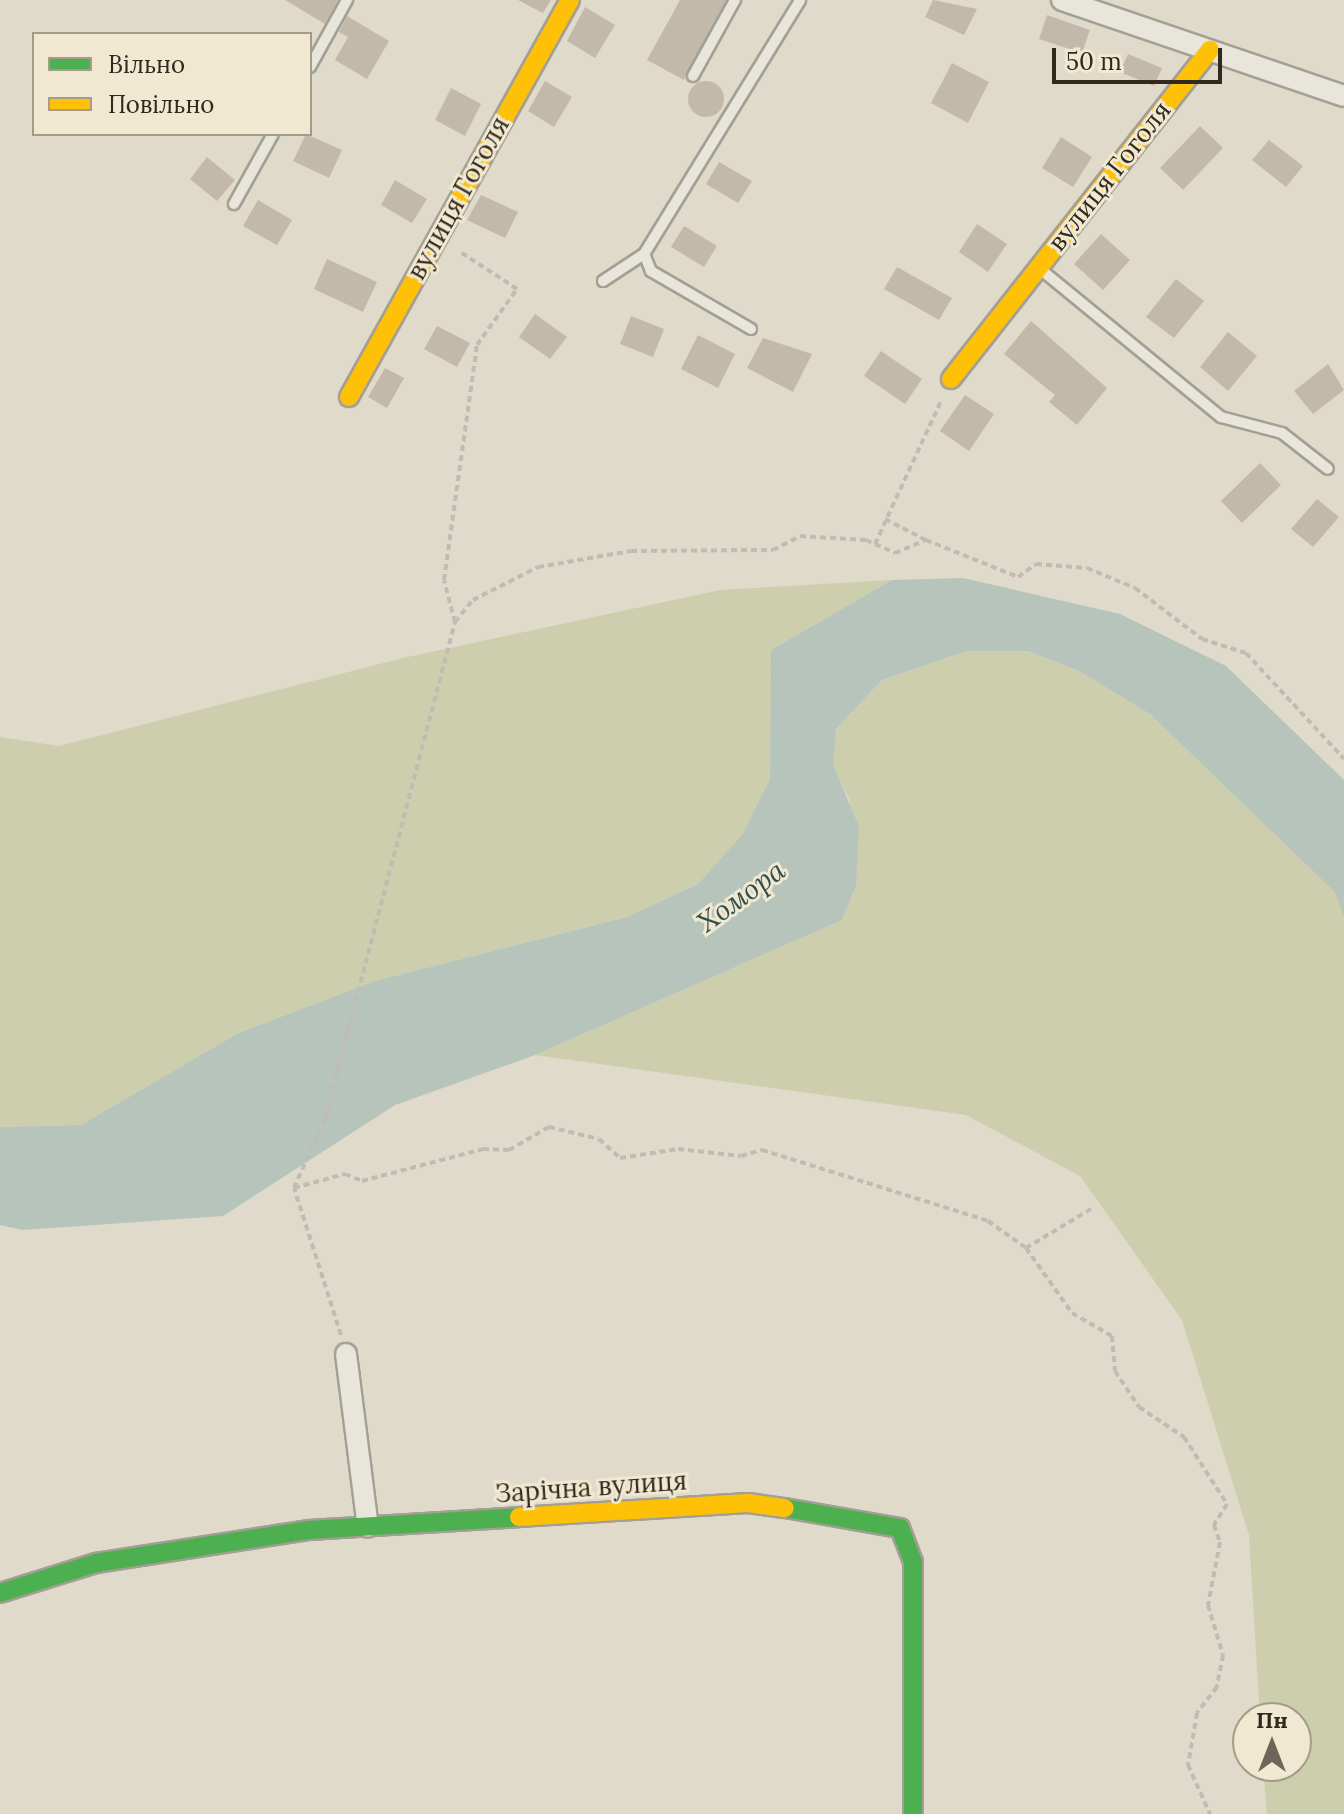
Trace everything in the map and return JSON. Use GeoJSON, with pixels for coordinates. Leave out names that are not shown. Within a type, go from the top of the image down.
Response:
{"type":"FeatureCollection","features":[{"type":"Feature","properties":{"kind":"street","name":"вулиця Гоголя"},"geometry":{"type":"LineString","coordinates":[[349,397],[439,224],[570,0]]}},
{"type":"Feature","properties":{"kind":"street"},"geometry":{"type":"LineString","coordinates":[[1062,0],[1344,96]]}},
{"type":"Feature","properties":{"kind":"street","name":"вулиця Гоголя"},"geometry":{"type":"LineString","coordinates":[[951,379],[1210,50]]}},
{"type":"Feature","properties":{"kind":"street"},"geometry":{"type":"LineString","coordinates":[[346,1354],[368,1527]]}},
{"type":"Feature","properties":{"kind":"street","name":"Зарічна вулиця"},"geometry":{"type":"LineString","coordinates":[[0,1593],[215,1539],[368,1527],[748,1503],[900,1528],[913,1562],[913,1814]]}},
{"type":"Feature","properties":{"kind":"lane"},"geometry":{"type":"LineString","coordinates":[[312,63],[347,0]]}},
{"type":"Feature","properties":{"kind":"lane"},"geometry":{"type":"LineString","coordinates":[[693,76],[735,0]]}},
{"type":"Feature","properties":{"kind":"lane"},"geometry":{"type":"LineString","coordinates":[[603,281],[644,254],[800,0]]}},
{"type":"Feature","properties":{"kind":"lane"},"geometry":{"type":"LineString","coordinates":[[234,204],[272,136]]}},
{"type":"Feature","properties":{"kind":"lane"},"geometry":{"type":"LineString","coordinates":[[644,254],[651,271],[751,329]]}},
{"type":"Feature","properties":{"kind":"lane"},"geometry":{"type":"LineString","coordinates":[[1037,267],[1221,417],[1282,433],[1328,469]]}},
{"type":"Feature","properties":{"kind":"path"},"geometry":{"type":"LineString","coordinates":[[439,224],[446,242],[517,289],[477,345],[444,580],[455,622]]}},
{"type":"Feature","properties":{"kind":"path"},"geometry":{"type":"LineString","coordinates":[[875,544],[951,379]]}},
{"type":"Feature","properties":{"kind":"path"},"geometry":{"type":"LineString","coordinates":[[885,519],[926,540],[1018,577],[1036,564],[1087,568],[1135,588],[1202,639],[1246,653],[1344,759]]}},
{"type":"Feature","properties":{"kind":"path"},"geometry":{"type":"LineString","coordinates":[[346,1354],[294,1188],[325,1118],[455,622],[473,600],[538,567],[631,551],[773,550],[800,536],[875,544],[895,553],[926,540]]}},
{"type":"Feature","properties":{"kind":"path"},"geometry":{"type":"LineString","coordinates":[[294,1188],[345,1174],[362,1181],[483,1149],[509,1150],[549,1127],[599,1139],[620,1158],[678,1149],[741,1156],[762,1150],[832,1178],[850,1174],[918,1201],[944,1202],[1026,1248],[1072,1313],[1112,1336],[1115,1371],[1139,1407],[1184,1437],[1227,1504],[1214,1525],[1220,1542],[1208,1605],[1223,1655],[1217,1687],[1197,1713],[1188,1765],[1210,1814]]}},
{"type":"Feature","properties":{"kind":"path"},"geometry":{"type":"LineString","coordinates":[[1026,1248],[1091,1209]]}},
{"type":"Feature","properties":{"kind":"green space"},"geometry":{"type":"Polygon","coordinates":[[[892,580],[771,650],[770,779],[744,834],[698,884],[627,917],[375,981],[240,1033],[81,1125],[0,1127],[0,737],[59,746],[403,658],[720,590],[892,580]]]}},
{"type":"Feature","properties":{"kind":"green space"},"geometry":{"type":"Polygon","coordinates":[[[966,651],[1026,651],[1079,671],[1150,714],[1336,892],[1344,917],[1344,1814],[1267,1814],[1264,1782],[1312,1782],[1312,1702],[1259,1702],[1249,1535],[1182,1320],[1080,1176],[966,1115],[535,1055],[842,920],[850,801],[832,764],[836,729],[882,680],[966,651]]]}},
{"type":"Feature","properties":{"kind":"water","name":"Хомора"},"geometry":{"type":"Polygon","coordinates":[[[963,578],[1120,614],[1226,666],[1344,780],[1344,917],[1335,892],[1150,714],[1079,671],[1027,651],[966,651],[882,680],[836,729],[833,764],[859,827],[856,885],[842,920],[535,1055],[395,1105],[223,1216],[23,1230],[0,1225],[0,1127],[81,1125],[239,1033],[375,981],[627,917],[698,884],[743,834],[770,779],[771,650],[892,580],[963,578]]]}},
{"type":"Feature","properties":{"kind":"building"},"geometry":{"type":"Polygon","coordinates":[[[285,0],[338,0],[325,24],[285,0]]]}},
{"type":"Feature","properties":{"kind":"building"},"geometry":{"type":"Polygon","coordinates":[[[518,0],[551,0],[543,13],[518,0]]]}},
{"type":"Feature","properties":{"kind":"building"},"geometry":{"type":"Polygon","coordinates":[[[680,0],[726,0],[684,80],[647,60],[680,0]]]}},
{"type":"Feature","properties":{"kind":"building"},"geometry":{"type":"Polygon","coordinates":[[[933,0],[977,9],[964,35],[925,17],[933,0]]]}},
{"type":"Feature","properties":{"kind":"building"},"geometry":{"type":"Polygon","coordinates":[[[585,7],[615,25],[595,58],[567,41],[585,7]]]}},
{"type":"Feature","properties":{"kind":"building"},"geometry":{"type":"Polygon","coordinates":[[[1047,15],[1090,30],[1082,53],[1039,39],[1047,15]]]}},
{"type":"Feature","properties":{"kind":"building"},"geometry":{"type":"Polygon","coordinates":[[[347,16],[389,41],[367,79],[335,60],[348,37],[339,32],[347,16]]]}},
{"type":"Feature","properties":{"kind":"building"},"geometry":{"type":"Polygon","coordinates":[[[1128,54],[1162,68],[1154,86],[1120,72],[1128,54]]]}},
{"type":"Feature","properties":{"kind":"building"},"geometry":{"type":"Polygon","coordinates":[[[952,63],[989,82],[968,123],[931,103],[952,63]]]}},
{"type":"Feature","properties":{"kind":"building"},"geometry":{"type":"Polygon","coordinates":[[[545,81],[572,97],[554,127],[528,111],[545,81]]]}},
{"type":"Feature","properties":{"kind":"building"},"geometry":{"type":"Polygon","coordinates":[[[706,81],[719,86],[724,99],[719,112],[706,117],[693,112],[688,99],[693,86],[706,81]]]}},
{"type":"Feature","properties":{"kind":"building"},"geometry":{"type":"Polygon","coordinates":[[[451,88],[481,104],[465,136],[435,120],[451,88]]]}},
{"type":"Feature","properties":{"kind":"building"},"geometry":{"type":"Polygon","coordinates":[[[1200,126],[1223,148],[1183,190],[1160,168],[1200,126]]]}},
{"type":"Feature","properties":{"kind":"building"},"geometry":{"type":"Polygon","coordinates":[[[305,136],[342,150],[329,178],[293,161],[305,136]]]}},
{"type":"Feature","properties":{"kind":"building"},"geometry":{"type":"Polygon","coordinates":[[[1061,137],[1092,157],[1073,187],[1042,168],[1061,137]]]}},
{"type":"Feature","properties":{"kind":"building"},"geometry":{"type":"Polygon","coordinates":[[[1269,140],[1303,166],[1286,187],[1252,160],[1269,140]]]}},
{"type":"Feature","properties":{"kind":"building"},"geometry":{"type":"Polygon","coordinates":[[[207,157],[235,180],[217,201],[190,179],[207,157]]]}},
{"type":"Feature","properties":{"kind":"building"},"geometry":{"type":"Polygon","coordinates":[[[719,162],[752,181],[738,203],[706,184],[719,162]]]}},
{"type":"Feature","properties":{"kind":"building"},"geometry":{"type":"Polygon","coordinates":[[[395,180],[427,199],[412,223],[381,205],[395,180]]]}},
{"type":"Feature","properties":{"kind":"building"},"geometry":{"type":"Polygon","coordinates":[[[481,195],[518,212],[505,238],[467,220],[481,195]]]}},
{"type":"Feature","properties":{"kind":"building"},"geometry":{"type":"Polygon","coordinates":[[[258,200],[292,220],[277,245],[243,226],[258,200]]]}},
{"type":"Feature","properties":{"kind":"building"},"geometry":{"type":"Polygon","coordinates":[[[977,224],[1007,244],[988,272],[959,252],[977,224]]]}},
{"type":"Feature","properties":{"kind":"building"},"geometry":{"type":"Polygon","coordinates":[[[684,226],[717,246],[704,267],[671,247],[684,226]]]}},
{"type":"Feature","properties":{"kind":"building"},"geometry":{"type":"Polygon","coordinates":[[[1101,234],[1130,260],[1103,290],[1074,264],[1101,234]]]}},
{"type":"Feature","properties":{"kind":"building"},"geometry":{"type":"Polygon","coordinates":[[[327,259],[377,282],[363,312],[314,289],[327,259]]]}},
{"type":"Feature","properties":{"kind":"building"},"geometry":{"type":"Polygon","coordinates":[[[897,267],[952,298],[939,320],[884,289],[897,267]]]}},
{"type":"Feature","properties":{"kind":"building"},"geometry":{"type":"Polygon","coordinates":[[[1176,279],[1204,301],[1174,338],[1146,317],[1176,279]]]}},
{"type":"Feature","properties":{"kind":"building"},"geometry":{"type":"Polygon","coordinates":[[[535,314],[567,337],[550,359],[519,337],[535,314]]]}},
{"type":"Feature","properties":{"kind":"building"},"geometry":{"type":"Polygon","coordinates":[[[631,316],[664,329],[653,357],[620,344],[631,316]]]}},
{"type":"Feature","properties":{"kind":"building"},"geometry":{"type":"Polygon","coordinates":[[[1031,321],[1107,388],[1077,425],[1049,402],[1055,395],[1004,354],[1031,321]]]}},
{"type":"Feature","properties":{"kind":"building"},"geometry":{"type":"Polygon","coordinates":[[[437,326],[470,343],[457,367],[424,349],[437,326]]]}},
{"type":"Feature","properties":{"kind":"building"},"geometry":{"type":"Polygon","coordinates":[[[1228,332],[1257,356],[1228,391],[1200,367],[1228,332]]]}},
{"type":"Feature","properties":{"kind":"building"},"geometry":{"type":"Polygon","coordinates":[[[698,335],[735,354],[718,388],[681,369],[698,335]]]}},
{"type":"Feature","properties":{"kind":"building"},"geometry":{"type":"Polygon","coordinates":[[[763,338],[812,354],[793,392],[747,368],[763,338]]]}},
{"type":"Feature","properties":{"kind":"building"},"geometry":{"type":"Polygon","coordinates":[[[881,351],[922,379],[905,404],[864,376],[881,351]]]}},
{"type":"Feature","properties":{"kind":"building"},"geometry":{"type":"Polygon","coordinates":[[[1328,364],[1344,390],[1313,414],[1294,391],[1328,364]]]}},
{"type":"Feature","properties":{"kind":"building"},"geometry":{"type":"Polygon","coordinates":[[[385,368],[404,378],[387,408],[368,397],[385,368]]]}},
{"type":"Feature","properties":{"kind":"building"},"geometry":{"type":"Polygon","coordinates":[[[965,395],[994,414],[969,451],[940,431],[965,395]]]}},
{"type":"Feature","properties":{"kind":"building"},"geometry":{"type":"Polygon","coordinates":[[[1260,463],[1281,485],[1242,523],[1221,501],[1260,463]]]}},
{"type":"Feature","properties":{"kind":"building"},"geometry":{"type":"Polygon","coordinates":[[[1317,499],[1339,517],[1313,547],[1291,529],[1317,499]]]}},
{"type":"Feature","properties":{"kind":"traffic: fast"},"geometry":{"type":"LineString","coordinates":[[785,1508],[900,1528],[913,1562],[913,1814]]}},
{"type":"Feature","properties":{"kind":"traffic: fast"},"geometry":{"type":"LineString","coordinates":[[0,1593],[96,1563],[309,1530],[519,1517]]}},
{"type":"Feature","properties":{"kind":"traffic: slow"},"geometry":{"type":"LineString","coordinates":[[349,397],[570,0]]}},
{"type":"Feature","properties":{"kind":"traffic: slow"},"geometry":{"type":"LineString","coordinates":[[951,379],[1210,50]]}},
{"type":"Feature","properties":{"kind":"traffic: slow"},"geometry":{"type":"LineString","coordinates":[[519,1517],[748,1503],[785,1508]]}}]}
